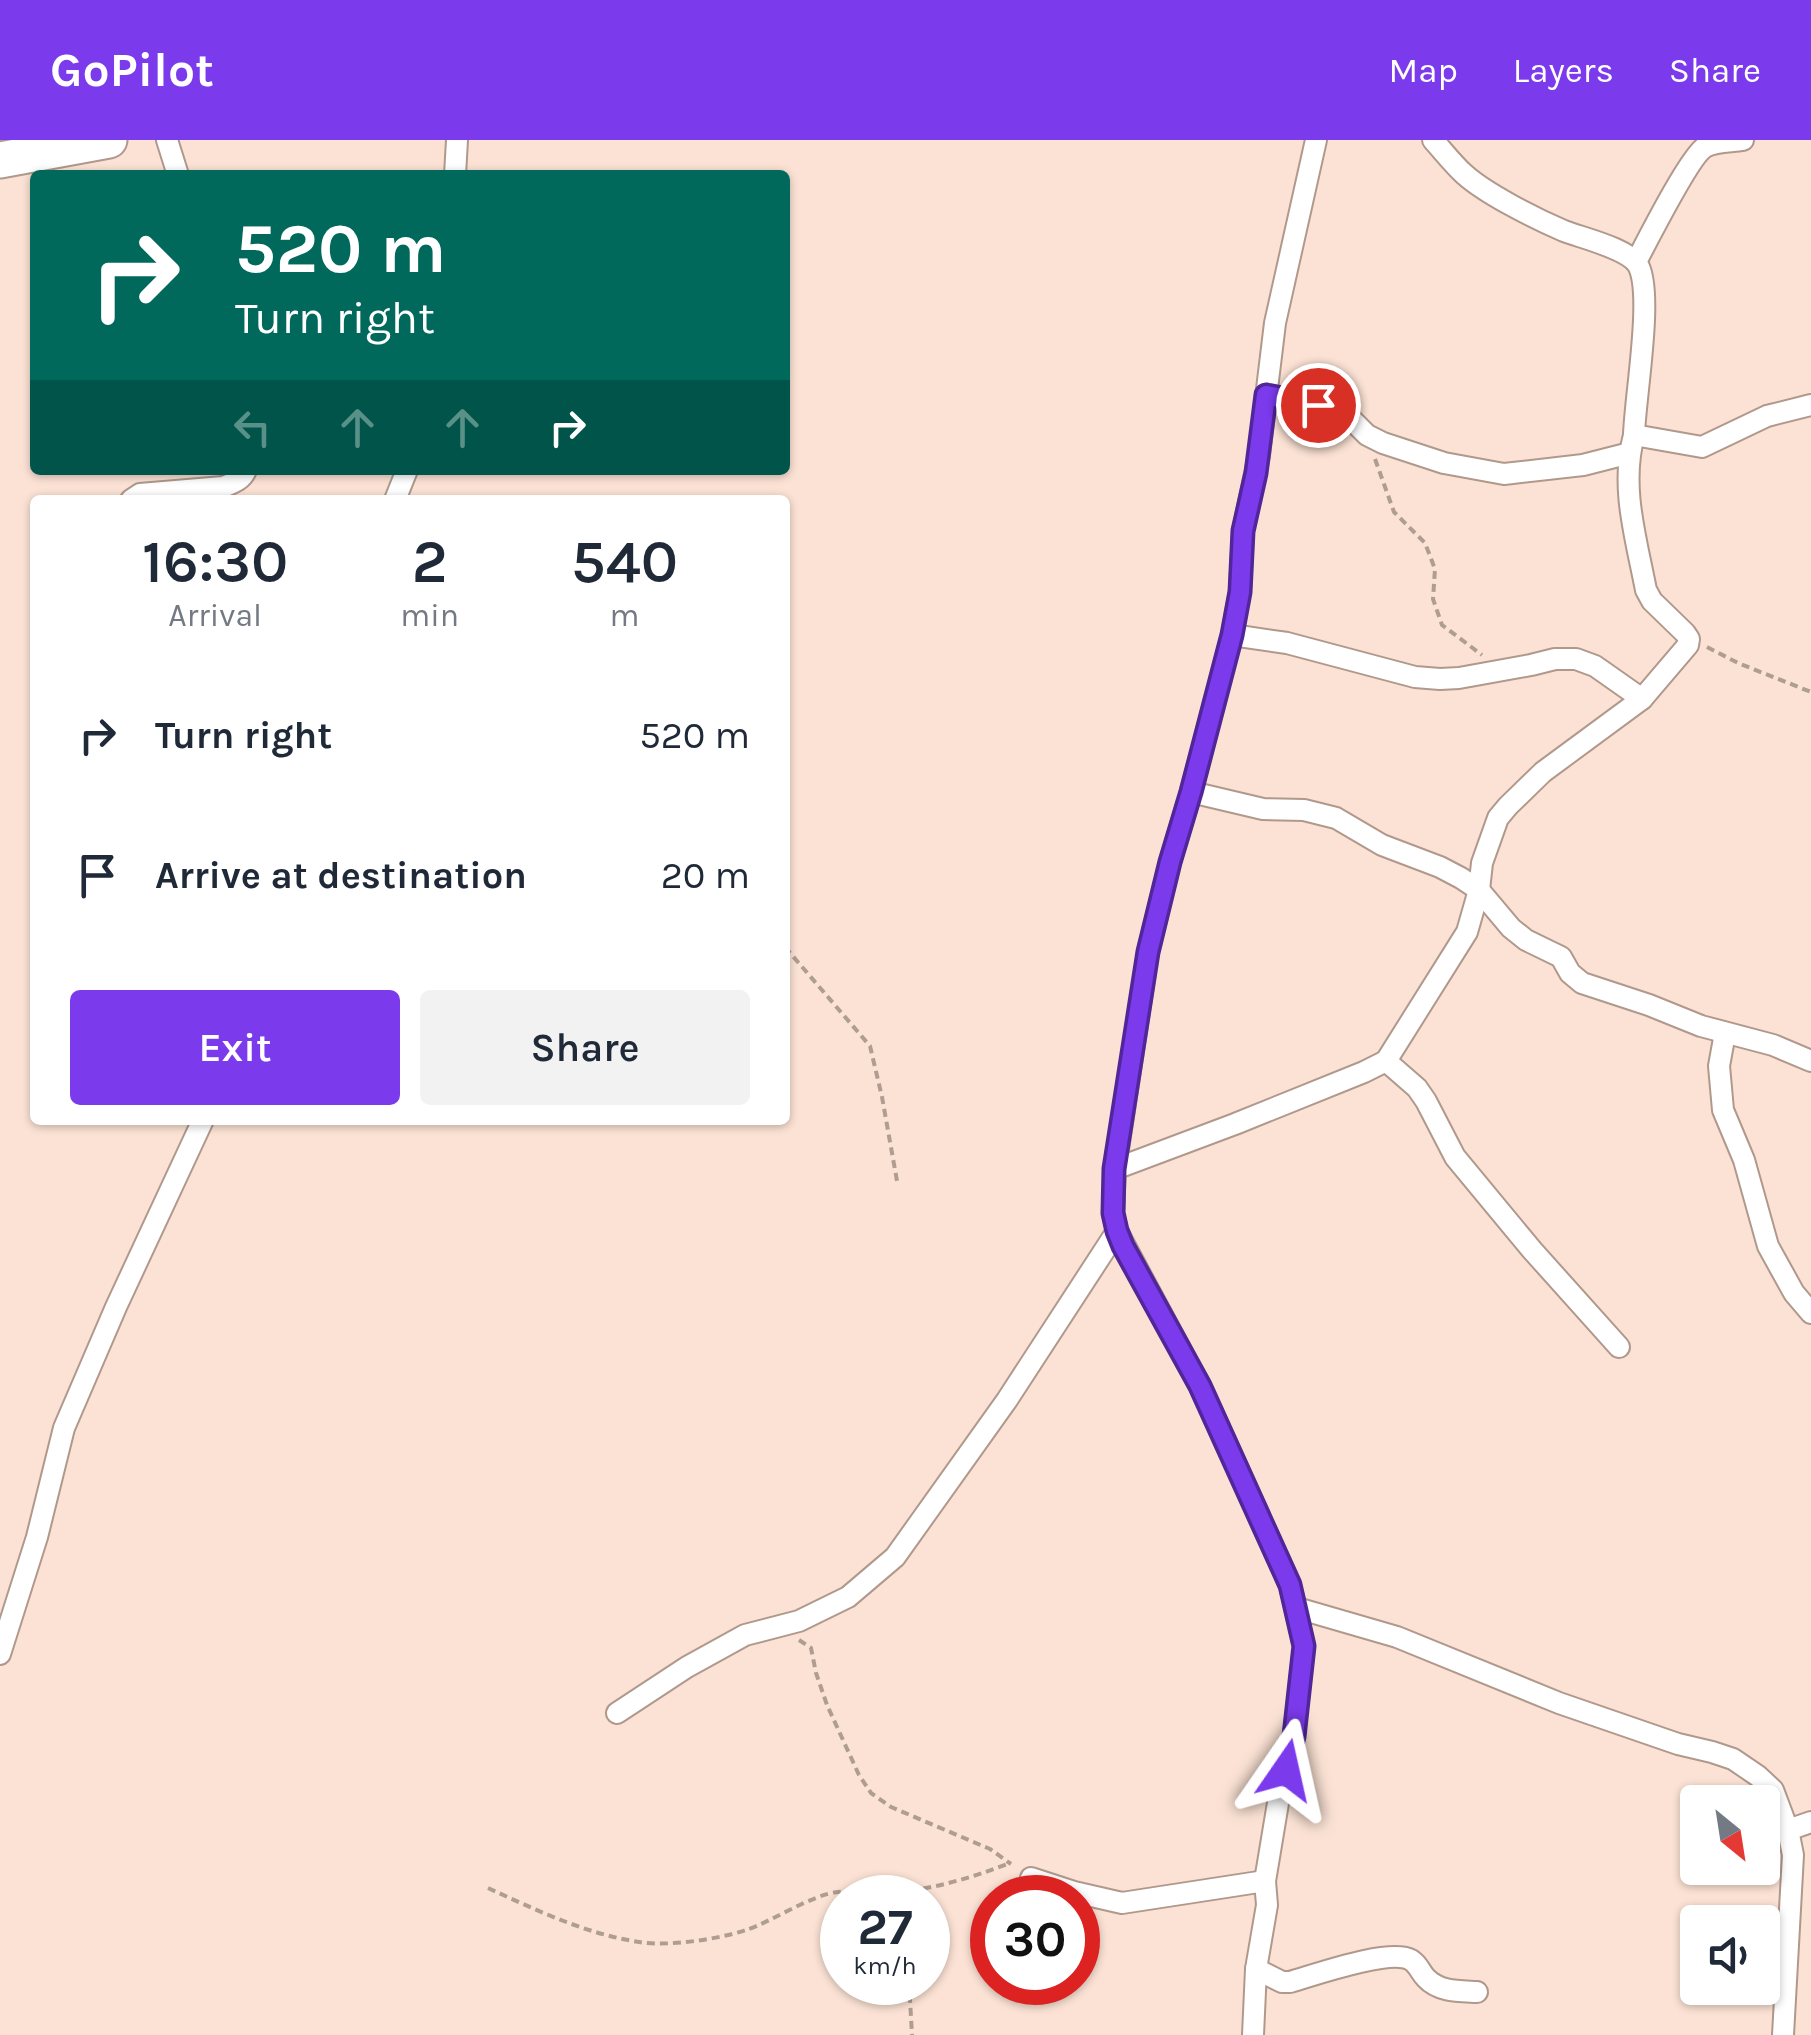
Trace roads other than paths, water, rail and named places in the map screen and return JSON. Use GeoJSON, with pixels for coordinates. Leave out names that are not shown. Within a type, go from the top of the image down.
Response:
{"type":"FeatureCollection","features":[{"type":"Feature","properties":{"kind":"highway"},"geometry":{"type":"LineString","coordinates":[[0,160],[109,140]]}},
{"type":"Feature","properties":{"kind":"street"},"geometry":{"type":"LineString","coordinates":[[167,140],[176,170]]}},
{"type":"Feature","properties":{"kind":"street"},"geometry":{"type":"LineString","coordinates":[[456,170],[457,140]]}},
{"type":"Feature","properties":{"kind":"street"},"geometry":{"type":"LineString","coordinates":[[1253,2035],[1256,1969],[1268,1905],[1265,1881],[1294,1736],[1304,1646],[1290,1585],[1200,1386],[1117,1231],[1113,1213],[1114,1169],[1148,952],[1232,635],[1240,592],[1243,531],[1256,473],[1275,323],[1316,140]]}},
{"type":"Feature","properties":{"kind":"street"},"geometry":{"type":"LineString","coordinates":[[1114,1169],[1386,1060],[1467,932],[1482,863],[1498,818],[1544,772],[1642,699],[1690,639],[1646,590],[1628,491],[1644,314],[1643,286],[1636,262],[1521,210],[1465,176],[1433,140]]}},
{"type":"Feature","properties":{"kind":"street"},"geometry":{"type":"LineString","coordinates":[[1636,262],[1702,148],[1743,140]]}},
{"type":"Feature","properties":{"kind":"street"},"geometry":{"type":"LineString","coordinates":[[1266,395],[1342,410],[1367,435],[1383,444],[1444,464],[1504,474],[1582,465],[1632,444],[1702,447],[1767,416],[1811,405]]}},
{"type":"Feature","properties":{"kind":"street"},"geometry":{"type":"LineString","coordinates":[[138,495],[224,487],[244,475]]}},
{"type":"Feature","properties":{"kind":"street"},"geometry":{"type":"LineString","coordinates":[[1232,635],[1287,643],[1414,676],[1459,678],[1555,658],[1576,658],[1642,699]]}},
{"type":"Feature","properties":{"kind":"street"},"geometry":{"type":"LineString","coordinates":[[1191,792],[1263,809],[1322,813],[1336,818],[1382,845],[1440,867],[1479,890],[1526,940],[1562,956],[1574,978],[1725,1033],[1773,1045],[1811,1062]]}},
{"type":"Feature","properties":{"kind":"street"},"geometry":{"type":"LineString","coordinates":[[1725,1033],[1720,1066],[1722,1110],[1744,1160],[1768,1246],[1794,1293],[1811,1313]]}},
{"type":"Feature","properties":{"kind":"street"},"geometry":{"type":"LineString","coordinates":[[1386,1060],[1426,1101],[1454,1156],[1620,1347]]}},
{"type":"Feature","properties":{"kind":"street"},"geometry":{"type":"LineString","coordinates":[[0,1654],[64,1428],[201,1125]]}},
{"type":"Feature","properties":{"kind":"street"},"geometry":{"type":"LineString","coordinates":[[617,1713],[745,1635],[799,1621],[848,1597],[895,1557],[997,1415],[1117,1231]]}},
{"type":"Feature","properties":{"kind":"street"},"geometry":{"type":"LineString","coordinates":[[1297,1608],[1397,1637],[1559,1702],[1678,1744],[1734,1759],[1758,1776],[1773,1790],[1802,1860],[1784,2035]]}},
{"type":"Feature","properties":{"kind":"street"},"geometry":{"type":"LineString","coordinates":[[1788,1830],[1811,1822]]}},
{"type":"Feature","properties":{"kind":"street"},"geometry":{"type":"LineString","coordinates":[[1100,1898],[1122,1904],[1265,1881]]}},
{"type":"Feature","properties":{"kind":"street"},"geometry":{"type":"LineString","coordinates":[[1256,1969],[1290,1982],[1399,1956],[1418,1966],[1427,1980],[1441,1989],[1477,1992]]}}]}
